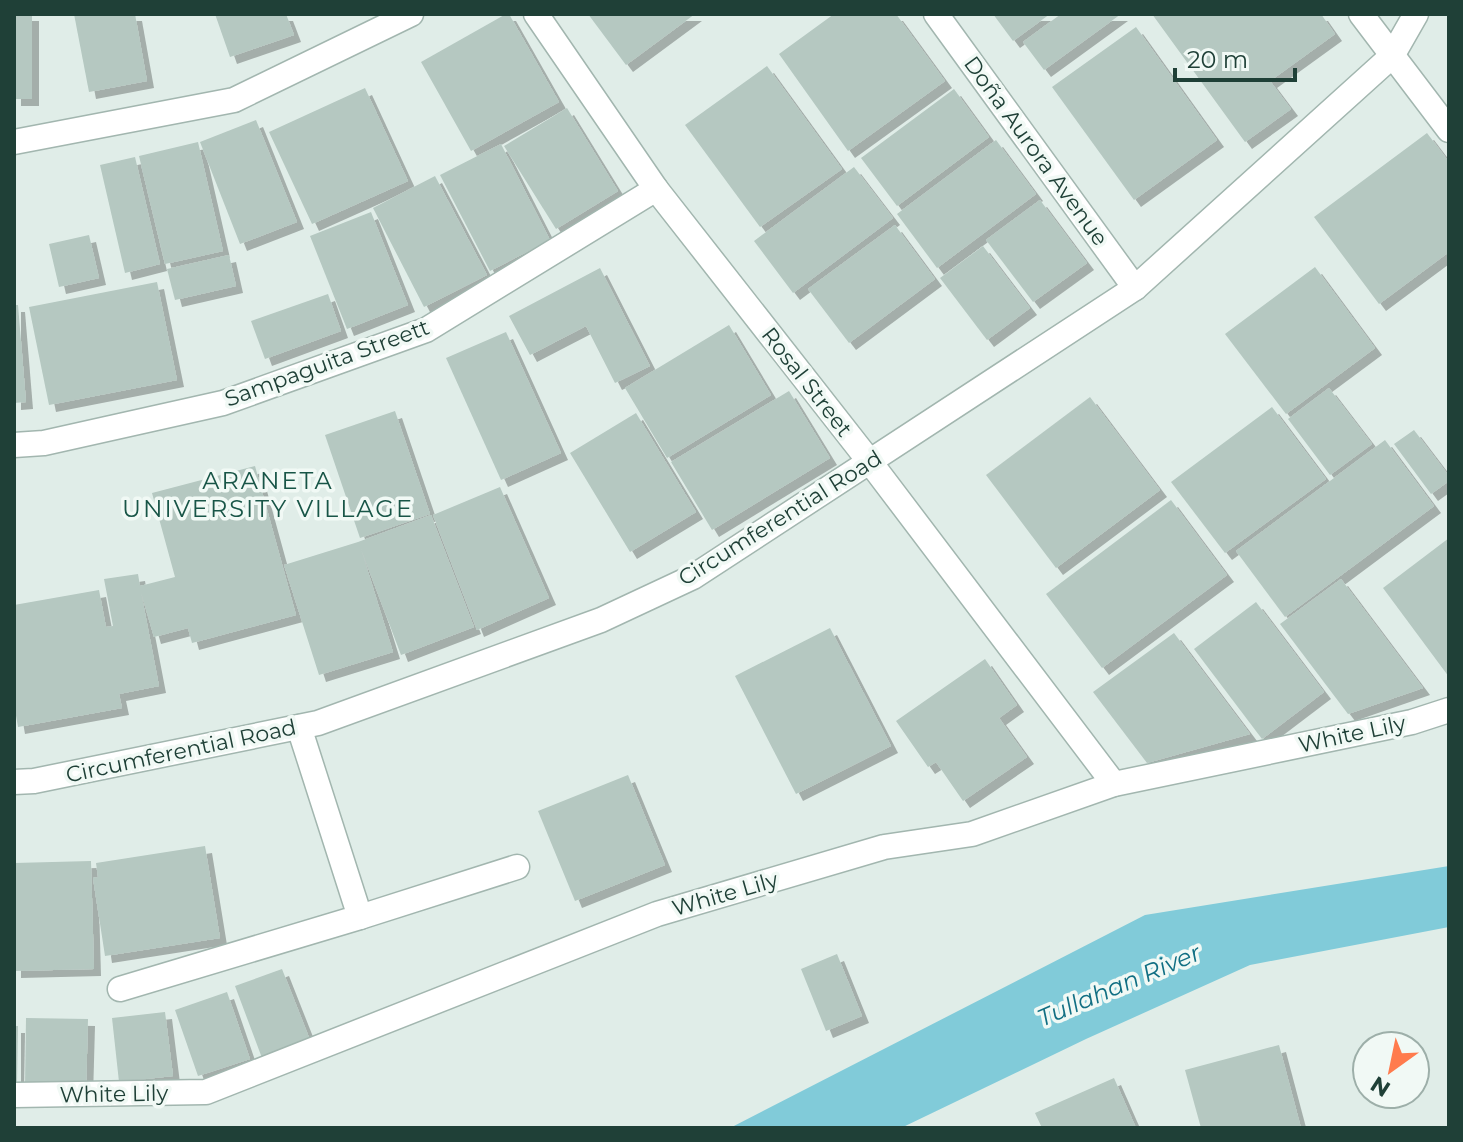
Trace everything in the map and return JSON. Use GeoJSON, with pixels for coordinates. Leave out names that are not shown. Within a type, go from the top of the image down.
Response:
{"type":"FeatureCollection","features":[{"type":"Feature","properties":{"kind":"street"},"geometry":{"type":"LineString","coordinates":[[14,142],[234,100],[411,14]]}},
{"type":"Feature","properties":{"kind":"street","name":"Rosal Street"},"geometry":{"type":"LineString","coordinates":[[536,14],[656,189],[870,462],[1114,784]]}},
{"type":"Feature","properties":{"kind":"street","name":"Doña Aurora Avenue"},"geometry":{"type":"LineString","coordinates":[[936,14],[1135,288]]}},
{"type":"Feature","properties":{"kind":"street"},"geometry":{"type":"LineString","coordinates":[[1361,14],[1449,130]]}},
{"type":"Feature","properties":{"kind":"street","name":"Circumferential Road"},"geometry":{"type":"LineString","coordinates":[[14,782],[34,781],[318,723],[601,620],[693,577],[1135,288],[1392,56],[1416,14]]}},
{"type":"Feature","properties":{"kind":"street","name":"Sampaguita Streett"},"geometry":{"type":"LineString","coordinates":[[14,445],[44,443],[223,403],[426,330],[656,189]]}},
{"type":"Feature","properties":{"kind":"street","name":"White Lily"},"geometry":{"type":"LineString","coordinates":[[14,1095],[206,1092],[657,914],[884,847],[972,834],[1114,784],[1412,722],[1449,710]]}},
{"type":"Feature","properties":{"kind":"street"},"geometry":{"type":"LineString","coordinates":[[299,727],[360,917]]}},
{"type":"Feature","properties":{"kind":"street"},"geometry":{"type":"LineString","coordinates":[[120,989],[517,867]]}},
{"type":"Feature","properties":{"kind":"water","name":"Tullahan River"},"geometry":{"type":"Polygon","coordinates":[[[1449,866],[1449,927],[1250,965],[901,1128],[730,1128],[1145,915],[1449,866]]]}},
{"type":"Feature","properties":{"kind":"building"},"geometry":{"type":"Polygon","coordinates":[[[14,14],[32,14],[32,99],[14,99],[14,14]]]}},
{"type":"Feature","properties":{"kind":"building"},"geometry":{"type":"Polygon","coordinates":[[[74,14],[135,14],[147,81],[89,92],[74,14]]]}},
{"type":"Feature","properties":{"kind":"building"},"geometry":{"type":"Polygon","coordinates":[[[215,14],[286,14],[294,35],[230,57],[215,14]]]}},
{"type":"Feature","properties":{"kind":"building"},"geometry":{"type":"Polygon","coordinates":[[[509,14],[559,102],[471,151],[421,62],[509,14]]]}},
{"type":"Feature","properties":{"kind":"building"},"geometry":{"type":"Polygon","coordinates":[[[588,14],[695,14],[626,65],[588,14]]]}},
{"type":"Feature","properties":{"kind":"building"},"geometry":{"type":"Polygon","coordinates":[[[834,14],[896,14],[945,81],[848,151],[779,54],[834,14]]]}},
{"type":"Feature","properties":{"kind":"building"},"geometry":{"type":"Polygon","coordinates":[[[993,14],[1050,14],[1013,41],[993,14]]]}},
{"type":"Feature","properties":{"kind":"building"},"geometry":{"type":"Polygon","coordinates":[[[1061,14],[1121,14],[1044,70],[1023,42],[1061,14]]]}},
{"type":"Feature","properties":{"kind":"building"},"geometry":{"type":"Polygon","coordinates":[[[1152,14],[1321,14],[1335,34],[1270,81],[1291,109],[1245,142],[1152,14]]]}},
{"type":"Feature","properties":{"kind":"building"},"geometry":{"type":"Polygon","coordinates":[[[1136,27],[1217,140],[1134,200],[1052,87],[1136,27]]]}},
{"type":"Feature","properties":{"kind":"building"},"geometry":{"type":"Polygon","coordinates":[[[767,66],[842,169],[760,227],[685,125],[767,66]]]}},
{"type":"Feature","properties":{"kind":"building"},"geometry":{"type":"Polygon","coordinates":[[[365,88],[408,181],[312,224],[269,132],[365,88]]]}},
{"type":"Feature","properties":{"kind":"building"},"geometry":{"type":"Polygon","coordinates":[[[954,89],[989,137],[897,206],[861,158],[954,89]]]}},
{"type":"Feature","properties":{"kind":"building"},"geometry":{"type":"Polygon","coordinates":[[[567,108],[618,191],[556,229],[504,146],[567,108]]]}},
{"type":"Feature","properties":{"kind":"building"},"geometry":{"type":"Polygon","coordinates":[[[256,120],[297,222],[240,244],[200,142],[256,120]]]}},
{"type":"Feature","properties":{"kind":"building"},"geometry":{"type":"Polygon","coordinates":[[[1427,133],[1449,162],[1449,252],[1379,304],[1314,217],[1427,133]]]}},
{"type":"Feature","properties":{"kind":"building"},"geometry":{"type":"Polygon","coordinates":[[[996,140],[1036,194],[937,268],[897,214],[996,140]]]}},
{"type":"Feature","properties":{"kind":"building"},"geometry":{"type":"Polygon","coordinates":[[[198,142],[223,251],[165,264],[139,156],[198,142]]]}},
{"type":"Feature","properties":{"kind":"building"},"geometry":{"type":"Polygon","coordinates":[[[501,144],[550,240],[490,271],[440,175],[501,144]]]}},
{"type":"Feature","properties":{"kind":"building"},"geometry":{"type":"Polygon","coordinates":[[[135,157],[160,264],[125,273],[100,165],[135,157]]]}},
{"type":"Feature","properties":{"kind":"building"},"geometry":{"type":"Polygon","coordinates":[[[854,167],[893,218],[793,293],[754,241],[854,167]]]}},
{"type":"Feature","properties":{"kind":"building"},"geometry":{"type":"Polygon","coordinates":[[[435,176],[487,275],[424,307],[373,208],[435,176]]]}},
{"type":"Feature","properties":{"kind":"building"},"geometry":{"type":"Polygon","coordinates":[[[1040,200],[1087,263],[1033,302],[986,240],[1040,200]]]}},
{"type":"Feature","properties":{"kind":"building"},"geometry":{"type":"Polygon","coordinates":[[[371,212],[408,305],[347,329],[310,236],[371,212]]]}},
{"type":"Feature","properties":{"kind":"building"},"geometry":{"type":"Polygon","coordinates":[[[895,225],[935,279],[849,343],[808,289],[895,225]]]}},
{"type":"Feature","properties":{"kind":"building"},"geometry":{"type":"Polygon","coordinates":[[[89,235],[99,278],[59,287],[49,244],[89,235]]]}},
{"type":"Feature","properties":{"kind":"building"},"geometry":{"type":"Polygon","coordinates":[[[983,246],[1030,308],[987,340],[940,278],[983,246]]]}},
{"type":"Feature","properties":{"kind":"building"},"geometry":{"type":"Polygon","coordinates":[[[229,255],[236,286],[175,300],[167,269],[229,255]]]}},
{"type":"Feature","properties":{"kind":"building"},"geometry":{"type":"Polygon","coordinates":[[[1315,267],[1375,348],[1286,414],[1225,334],[1315,267]]]}},
{"type":"Feature","properties":{"kind":"building"},"geometry":{"type":"Polygon","coordinates":[[[600,268],[650,366],[615,383],[586,326],[530,355],[509,316],[600,268]]]}},
{"type":"Feature","properties":{"kind":"building"},"geometry":{"type":"Polygon","coordinates":[[[157,282],[177,380],[49,405],[29,307],[157,282]]]}},
{"type":"Feature","properties":{"kind":"building"},"geometry":{"type":"Polygon","coordinates":[[[328,294],[341,331],[265,359],[251,321],[328,294]]]}},
{"type":"Feature","properties":{"kind":"building"},"geometry":{"type":"Polygon","coordinates":[[[14,305],[18,305],[26,402],[14,403],[14,305]]]}},
{"type":"Feature","properties":{"kind":"building"},"geometry":{"type":"Polygon","coordinates":[[[729,325],[771,395],[667,458],[625,388],[729,325]]]}},
{"type":"Feature","properties":{"kind":"building"},"geometry":{"type":"Polygon","coordinates":[[[506,332],[561,453],[501,480],[446,358],[506,332]]]}},
{"type":"Feature","properties":{"kind":"building"},"geometry":{"type":"Polygon","coordinates":[[[1329,388],[1372,444],[1330,475],[1288,419],[1329,388]]]}},
{"type":"Feature","properties":{"kind":"building"},"geometry":{"type":"Polygon","coordinates":[[[789,391],[830,458],[712,530],[671,462],[789,391]]]}},
{"type":"Feature","properties":{"kind":"building"},"geometry":{"type":"Polygon","coordinates":[[[1090,397],[1160,490],[1056,568],[986,475],[1090,397]]]}},
{"type":"Feature","properties":{"kind":"building"},"geometry":{"type":"Polygon","coordinates":[[[1272,407],[1326,479],[1225,553],[1171,482],[1272,407]]]}},
{"type":"Feature","properties":{"kind":"building"},"geometry":{"type":"Polygon","coordinates":[[[395,411],[430,514],[360,538],[325,435],[395,411]]]}},
{"type":"Feature","properties":{"kind":"building"},"geometry":{"type":"Polygon","coordinates":[[[636,413],[696,512],[630,552],[570,453],[636,413]]]}},
{"type":"Feature","properties":{"kind":"building"},"geometry":{"type":"Polygon","coordinates":[[[1414,430],[1449,476],[1449,481],[1431,494],[1394,444],[1414,430]]]}},
{"type":"Feature","properties":{"kind":"building"},"geometry":{"type":"Polygon","coordinates":[[[1385,440],[1434,506],[1285,617],[1236,551],[1385,440]]]}},
{"type":"Feature","properties":{"kind":"building"},"geometry":{"type":"Polygon","coordinates":[[[255,466],[296,615],[192,643],[188,628],[154,637],[141,592],[159,686],[119,694],[122,708],[18,727],[14,704],[14,605],[99,590],[106,627],[113,626],[104,579],[138,574],[140,586],[175,577],[152,493],[255,466]]]}},
{"type":"Feature","properties":{"kind":"building"},"geometry":{"type":"Polygon","coordinates":[[[500,487],[549,598],[477,630],[433,515],[500,487]]]}},
{"type":"Feature","properties":{"kind":"building"},"geometry":{"type":"Polygon","coordinates":[[[1171,500],[1227,575],[1102,668],[1046,594],[1171,500]]]}},
{"type":"Feature","properties":{"kind":"building"},"geometry":{"type":"Polygon","coordinates":[[[431,515],[474,627],[401,655],[361,549],[393,652],[319,675],[284,565],[431,515]]]}},
{"type":"Feature","properties":{"kind":"building"},"geometry":{"type":"Polygon","coordinates":[[[1449,538],[1449,677],[1383,588],[1449,538]]]}},
{"type":"Feature","properties":{"kind":"building"},"geometry":{"type":"Polygon","coordinates":[[[1341,579],[1423,688],[1348,714],[1280,624],[1341,579]]]}},
{"type":"Feature","properties":{"kind":"building"},"geometry":{"type":"Polygon","coordinates":[[[1256,602],[1324,692],[1262,739],[1194,649],[1256,602]]]}},
{"type":"Feature","properties":{"kind":"building"},"geometry":{"type":"Polygon","coordinates":[[[830,628],[891,746],[796,794],[735,676],[830,628]]]}},
{"type":"Feature","properties":{"kind":"building"},"geometry":{"type":"Polygon","coordinates":[[[1174,633],[1250,734],[1147,763],[1093,692],[1174,633]]]}},
{"type":"Feature","properties":{"kind":"building"},"geometry":{"type":"Polygon","coordinates":[[[985,659],[1017,705],[999,718],[1027,757],[963,801],[936,762],[928,767],[896,721],[985,659]]]}},
{"type":"Feature","properties":{"kind":"building"},"geometry":{"type":"Polygon","coordinates":[[[628,775],[665,865],[575,901],[538,811],[628,775]]]}},
{"type":"Feature","properties":{"kind":"building"},"geometry":{"type":"Polygon","coordinates":[[[205,846],[220,938],[105,956],[93,878],[98,877],[96,863],[205,846]]]}},
{"type":"Feature","properties":{"kind":"building"},"geometry":{"type":"Polygon","coordinates":[[[91,861],[94,969],[14,971],[14,863],[91,861]]]}},
{"type":"Feature","properties":{"kind":"building"},"geometry":{"type":"Polygon","coordinates":[[[837,954],[862,1016],[826,1031],[801,969],[837,954]]]}},
{"type":"Feature","properties":{"kind":"building"},"geometry":{"type":"Polygon","coordinates":[[[282,969],[310,1040],[262,1058],[235,986],[282,969]]]}},
{"type":"Feature","properties":{"kind":"building"},"geometry":{"type":"Polygon","coordinates":[[[227,992],[250,1059],[198,1076],[175,1010],[227,992]]]}},
{"type":"Feature","properties":{"kind":"building"},"geometry":{"type":"Polygon","coordinates":[[[165,1012],[173,1076],[119,1082],[112,1018],[165,1012]]]}},
{"type":"Feature","properties":{"kind":"building"},"geometry":{"type":"Polygon","coordinates":[[[26,1018],[88,1019],[86,1090],[25,1087],[26,1018]]]}},
{"type":"Feature","properties":{"kind":"building"},"geometry":{"type":"Polygon","coordinates":[[[14,1026],[18,1026],[17,1084],[14,1084],[14,1026]]]}},
{"type":"Feature","properties":{"kind":"building"},"geometry":{"type":"Polygon","coordinates":[[[1279,1045],[1301,1128],[1201,1128],[1185,1070],[1279,1045]]]}},
{"type":"Feature","properties":{"kind":"building"},"geometry":{"type":"Polygon","coordinates":[[[1114,1078],[1136,1128],[1042,1128],[1035,1113],[1114,1078]]]}},
{"type":"Feature","properties":{"kind":"district","name":"ARANETA UNIVERSITY VILLAGE"},"geometry":{"type":"Point","coordinates":[268,494]}}]}
